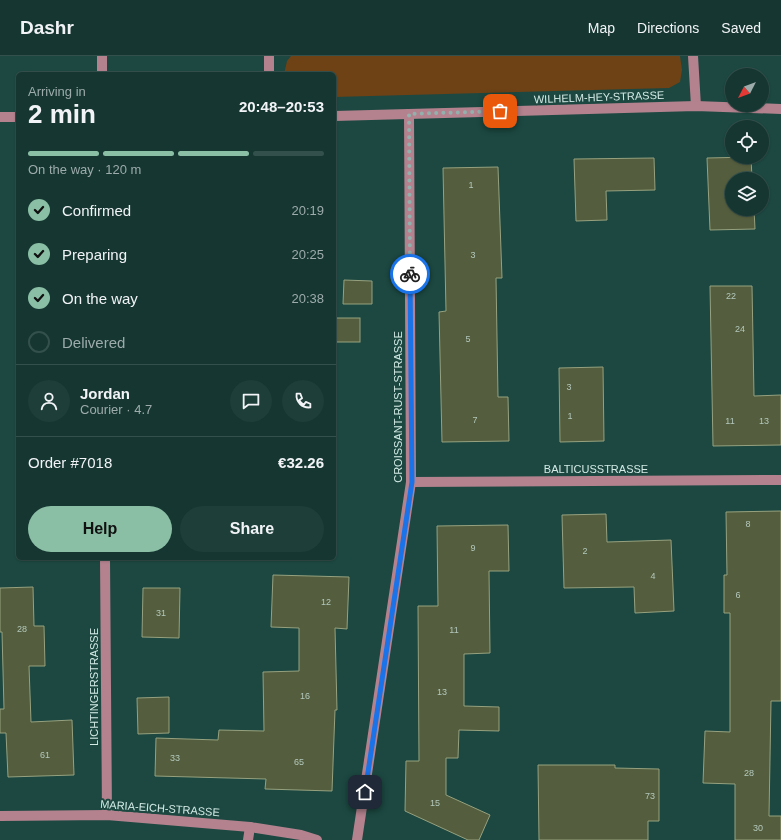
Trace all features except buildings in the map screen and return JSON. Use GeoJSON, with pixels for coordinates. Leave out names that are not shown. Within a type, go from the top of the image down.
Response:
{"type":"FeatureCollection","features":[{"type":"Feature","properties":{"kind":"street"},"geometry":{"type":"LineString","coordinates":[[102,56],[102,72]]}},
{"type":"Feature","properties":{"kind":"street"},"geometry":{"type":"LineString","coordinates":[[269,56],[269,72]]}},
{"type":"Feature","properties":{"kind":"street"},"geometry":{"type":"LineString","coordinates":[[693,56],[696,106]]}},
{"type":"Feature","properties":{"kind":"street","name":"WILHELM-HEY-STRASSE"},"geometry":{"type":"LineString","coordinates":[[336,116],[696,106],[781,109]]}},
{"type":"Feature","properties":{"kind":"street","name":"CROISSANT-RUST-STRASSE"},"geometry":{"type":"LineString","coordinates":[[357,840],[412,482],[409,114]]}},
{"type":"Feature","properties":{"kind":"street"},"geometry":{"type":"LineString","coordinates":[[0,117],[16,117]]}},
{"type":"Feature","properties":{"kind":"street","name":"BALTICUSSTRASSE"},"geometry":{"type":"LineString","coordinates":[[412,482],[781,480]]}},
{"type":"Feature","properties":{"kind":"street","name":"LICHTINGERSTRASSE"},"geometry":{"type":"LineString","coordinates":[[105,560],[107,815]]}},
{"type":"Feature","properties":{"kind":"street","name":"MARIA-EICH-STRASSE"},"geometry":{"type":"LineString","coordinates":[[0,816],[107,815],[250,827],[301,835],[317,840]]}},
{"type":"Feature","properties":{"kind":"street"},"geometry":{"type":"LineString","coordinates":[[248,840],[250,827]]}},
{"type":"Feature","properties":{"kind":"shaded area"},"geometry":{"type":"Polygon","coordinates":[[[291,56],[680,56],[682,70],[680,82],[669,88],[336,97],[336,72],[284,72],[287,61],[291,56]]]}},
{"type":"Feature","properties":{"kind":"way so far"},"geometry":{"type":"LineString","coordinates":[[410,274],[409,114],[500,111]]}},
{"type":"Feature","properties":{"kind":"route"},"geometry":{"type":"LineString","coordinates":[[365,792],[412,482],[410,274]]}}]}
